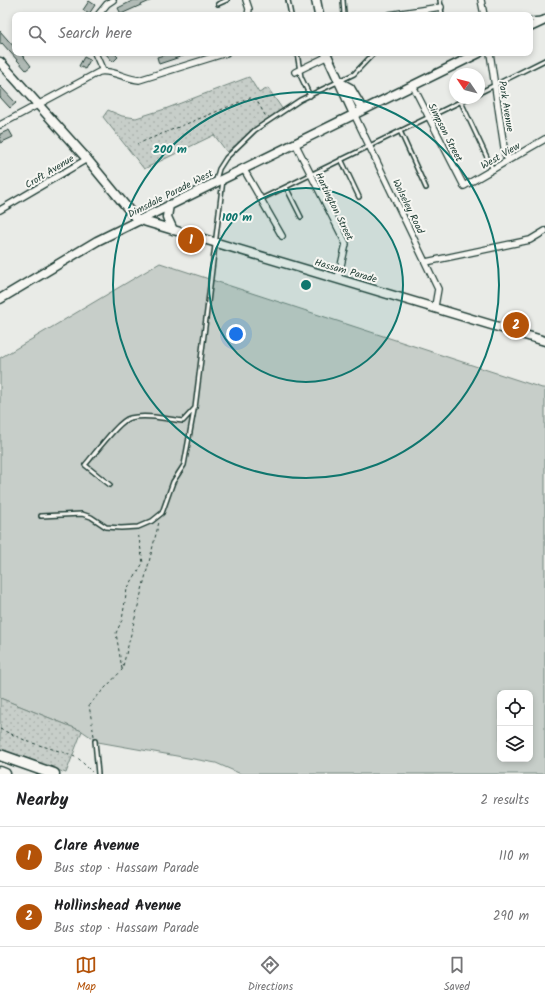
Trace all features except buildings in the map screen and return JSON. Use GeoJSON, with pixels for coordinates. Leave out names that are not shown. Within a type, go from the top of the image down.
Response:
{"type":"FeatureCollection","features":[{"type":"Feature","properties":{"kind":"highway"},"geometry":{"type":"LineString","coordinates":[[0,755],[54,774]]}},
{"type":"Feature","properties":{"kind":"highway"},"geometry":{"type":"LineString","coordinates":[[0,772],[6,774]]}},
{"type":"Feature","properties":{"kind":"main road"},"geometry":{"type":"LineString","coordinates":[[316,0],[318,12]]}},
{"type":"Feature","properties":{"kind":"main road"},"geometry":{"type":"LineString","coordinates":[[533,26],[545,20]]}},
{"type":"Feature","properties":{"kind":"main road"},"geometry":{"type":"LineString","coordinates":[[326,56],[354,114]]}},
{"type":"Feature","properties":{"kind":"main road","name":"Dimsdale Parade West"},"geometry":{"type":"LineString","coordinates":[[0,299],[97,241],[473,56]]}},
{"type":"Feature","properties":{"kind":"main road"},"geometry":{"type":"LineString","coordinates":[[0,62],[87,159],[139,220]]}},
{"type":"Feature","properties":{"kind":"main road"},"geometry":{"type":"LineString","coordinates":[[339,82],[350,88],[363,110]]}},
{"type":"Feature","properties":{"kind":"main road"},"geometry":{"type":"LineString","coordinates":[[169,205],[167,217],[173,230]]}},
{"type":"Feature","properties":{"kind":"main road","name":"Hassam Parade"},"geometry":{"type":"LineString","coordinates":[[139,220],[435,306],[545,340]]}},
{"type":"Feature","properties":{"kind":"street"},"geometry":{"type":"LineString","coordinates":[[100,12],[107,4],[113,0]]}},
{"type":"Feature","properties":{"kind":"street"},"geometry":{"type":"LineString","coordinates":[[246,0],[248,12]]}},
{"type":"Feature","properties":{"kind":"street"},"geometry":{"type":"LineString","coordinates":[[482,0],[484,12]]}},
{"type":"Feature","properties":{"kind":"street"},"geometry":{"type":"LineString","coordinates":[[408,12],[441,7]]}},
{"type":"Feature","properties":{"kind":"street"},"geometry":{"type":"LineString","coordinates":[[96,56],[103,71]]}},
{"type":"Feature","properties":{"kind":"street"},"geometry":{"type":"LineString","coordinates":[[0,125],[103,71],[130,80],[139,80],[216,56]]}},
{"type":"Feature","properties":{"kind":"street"},"geometry":{"type":"LineString","coordinates":[[298,71],[324,56]]}},
{"type":"Feature","properties":{"kind":"street","name":"Park Avenue"},"geometry":{"type":"LineString","coordinates":[[490,56],[505,154],[509,160]]}},
{"type":"Feature","properties":{"kind":"street","name":"Simpson Street"},"geometry":{"type":"LineString","coordinates":[[413,86],[464,186]]}},
{"type":"Feature","properties":{"kind":"street","name":"Wolseley Road"},"geometry":{"type":"LineString","coordinates":[[354,114],[438,289],[435,306]]}},
{"type":"Feature","properties":{"kind":"street","name":"West View"},"geometry":{"type":"LineString","coordinates":[[464,186],[545,138]]}},
{"type":"Feature","properties":{"kind":"street","name":"Hartington Street"},"geometry":{"type":"LineString","coordinates":[[295,144],[346,244],[346,250],[338,278]]}},
{"type":"Feature","properties":{"kind":"street","name":"Croft Avenue"},"geometry":{"type":"LineString","coordinates":[[0,210],[87,159]]}},
{"type":"Feature","properties":{"kind":"street"},"geometry":{"type":"LineString","coordinates":[[243,168],[282,236]]}},
{"type":"Feature","properties":{"kind":"street"},"geometry":{"type":"LineString","coordinates":[[426,262],[530,240],[544,232]]}},
{"type":"Feature","properties":{"kind":"lane"},"geometry":{"type":"LineString","coordinates":[[218,4],[227,0]]}},
{"type":"Feature","properties":{"kind":"lane"},"geometry":{"type":"LineString","coordinates":[[288,0],[290,12]]}},
{"type":"Feature","properties":{"kind":"lane"},"geometry":{"type":"LineString","coordinates":[[342,0],[344,12]]}},
{"type":"Feature","properties":{"kind":"lane"},"geometry":{"type":"LineString","coordinates":[[440,0],[442,12]]}},
{"type":"Feature","properties":{"kind":"lane"},"geometry":{"type":"LineString","coordinates":[[533,20],[545,20]]}},
{"type":"Feature","properties":{"kind":"lane"},"geometry":{"type":"LineString","coordinates":[[298,56],[298,71],[310,96]]}},
{"type":"Feature","properties":{"kind":"lane"},"geometry":{"type":"LineString","coordinates":[[215,182],[218,169],[226,158],[255,130],[269,123],[300,100],[354,74],[371,56]]}},
{"type":"Feature","properties":{"kind":"lane"},"geometry":{"type":"LineString","coordinates":[[485,89],[545,60]]}},
{"type":"Feature","properties":{"kind":"lane"},"geometry":{"type":"LineString","coordinates":[[261,199],[457,104]]}},
{"type":"Feature","properties":{"kind":"lane"},"geometry":{"type":"LineString","coordinates":[[462,104],[493,170]]}},
{"type":"Feature","properties":{"kind":"lane"},"geometry":{"type":"LineString","coordinates":[[400,131],[426,188]]}},
{"type":"Feature","properties":{"kind":"lane"},"geometry":{"type":"LineString","coordinates":[[341,159],[359,197]]}},
{"type":"Feature","properties":{"kind":"lane"},"geometry":{"type":"LineString","coordinates":[[41,516],[82,514],[91,517],[106,527],[121,528],[138,526],[152,521],[162,513],[173,482],[184,465],[195,408],[223,178]]}},
{"type":"Feature","properties":{"kind":"lane"},"geometry":{"type":"LineString","coordinates":[[286,186],[301,217]]}},
{"type":"Feature","properties":{"kind":"lane"},"geometry":{"type":"LineString","coordinates":[[110,485],[86,465],[121,422],[130,418],[183,421],[195,408]]}},
{"type":"Feature","properties":{"kind":"lane"},"geometry":{"type":"LineString","coordinates":[[95,741],[98,774]]}},
{"type":"Feature","properties":{"kind":"path"},"geometry":{"type":"LineString","coordinates":[[137,144],[250,98],[256,99],[260,104],[269,123]]}},
{"type":"Feature","properties":{"kind":"path"},"geometry":{"type":"LineString","coordinates":[[95,741],[88,705],[122,670],[162,513]]}},
{"type":"Feature","properties":{"kind":"path"},"geometry":{"type":"LineString","coordinates":[[122,670],[116,633],[122,620],[127,589],[143,563],[138,531]]}},
{"type":"Feature","properties":{"kind":"path"},"geometry":{"type":"LineString","coordinates":[[0,729],[29,742],[69,754],[79,760],[94,774]]}},
{"type":"Feature","properties":{"kind":"shaded area"},"geometry":{"type":"Polygon","coordinates":[[[249,77],[259,93],[268,88],[283,110],[227,152],[214,135],[144,169],[103,117],[108,110],[122,116],[136,118],[165,109],[249,77]]]}},
{"type":"Feature","properties":{"kind":"shaded area"},"geometry":{"type":"Polygon","coordinates":[[[160,263],[545,388],[545,774],[241,774],[216,763],[98,742],[82,731],[0,698],[0,358],[160,263]]]}},
{"type":"Feature","properties":{"kind":"shaded area"},"geometry":{"type":"Polygon","coordinates":[[[0,698],[82,731],[66,773],[0,750],[0,698]]]}},
{"type":"Feature","properties":{"kind":"place","name":"Clare Avenue"},"geometry":{"type":"Point","coordinates":[191,240]}},
{"type":"Feature","properties":{"kind":"place","name":"Hollinshead Avenue"},"geometry":{"type":"Point","coordinates":[516,325]}}]}
